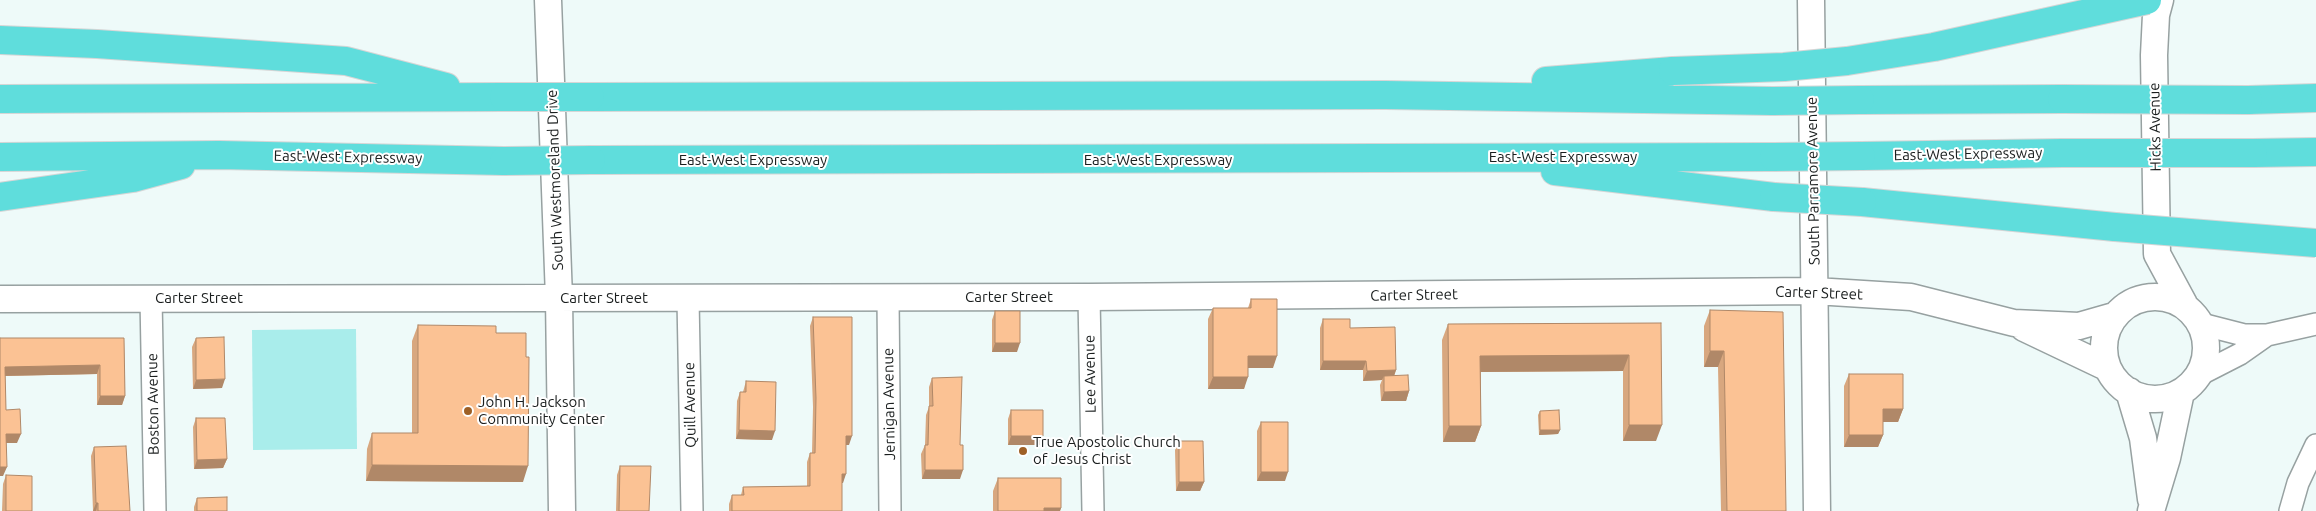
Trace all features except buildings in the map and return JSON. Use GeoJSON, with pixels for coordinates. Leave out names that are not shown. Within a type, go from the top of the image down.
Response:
{"type":"FeatureCollection","features":[{"type":"Feature","properties":{"kind":"highway"},"geometry":{"type":"LineString","coordinates":[[1385,94],[1673,71],[1811,66],[1934,47],[2147,0]]}},
{"type":"Feature","properties":{"kind":"highway"},"geometry":{"type":"LineString","coordinates":[[0,40],[97,44],[346,61],[493,97]]}},
{"type":"Feature","properties":{"kind":"highway"},"geometry":{"type":"LineString","coordinates":[[0,98],[1385,94],[1773,101],[2248,100],[2316,98]]}},
{"type":"Feature","properties":{"kind":"highway","name":"East-West Expressway"},"geometry":{"type":"LineString","coordinates":[[0,157],[219,154],[504,161],[1302,160],[1455,157],[1774,157],[2316,152]]}},
{"type":"Feature","properties":{"kind":"highway"},"geometry":{"type":"LineString","coordinates":[[0,197],[133,178],[219,154]]}},
{"type":"Feature","properties":{"kind":"highway"},"geometry":{"type":"LineString","coordinates":[[1455,157],[1587,176],[1774,196],[1862,202],[2115,227],[2316,243]]}},
{"type":"Feature","properties":{"kind":"street","name":"South Westmoreland Drive"},"geometry":{"type":"LineString","coordinates":[[548,0],[559,298],[562,511]]}},
{"type":"Feature","properties":{"kind":"street","name":"South Parramore Avenue"},"geometry":{"type":"LineString","coordinates":[[1811,0],[1817,511]]}},
{"type":"Feature","properties":{"kind":"street","name":"Hicks Avenue"},"geometry":{"type":"LineString","coordinates":[[2160,0],[2156,15],[2154,55],[2157,254],[2184,304]]}},
{"type":"Feature","properties":{"kind":"street","name":"Hicks Avenue"},"geometry":{"type":"LineString","coordinates":[[2123,309],[2157,254]]}},
{"type":"Feature","properties":{"kind":"street","name":"Carter Street"},"geometry":{"type":"LineString","coordinates":[[0,299],[1089,298],[1815,291],[1911,297],[2014,323],[2108,368]]}},
{"type":"Feature","properties":{"kind":"street"},"geometry":{"type":"LineString","coordinates":[[2151,507],[2190,384],[2206,356],[2206,340],[2201,324],[2184,304],[2170,298],[2156,296],[2140,298],[2123,309],[2107,330],[2104,345],[2108,368],[2117,381],[2129,391],[2151,399],[2166,398],[2190,384],[2240,354],[2267,335]]}},
{"type":"Feature","properties":{"kind":"street","name":"Boston Avenue"},"geometry":{"type":"LineString","coordinates":[[151,298],[154,511]]}},
{"type":"Feature","properties":{"kind":"street","name":"Jernigan Avenue"},"geometry":{"type":"LineString","coordinates":[[888,298],[890,511]]}},
{"type":"Feature","properties":{"kind":"street","name":"Lee Avenue"},"geometry":{"type":"LineString","coordinates":[[1089,298],[1093,511]]}},
{"type":"Feature","properties":{"kind":"street","name":"Quill Avenue"},"geometry":{"type":"LineString","coordinates":[[688,299],[692,511]]}},
{"type":"Feature","properties":{"kind":"street","name":"Carter Street"},"geometry":{"type":"LineString","coordinates":[[2014,323],[2079,326],[2123,309]]}},
{"type":"Feature","properties":{"kind":"street"},"geometry":{"type":"LineString","coordinates":[[2201,324],[2235,335],[2267,335],[2316,324]]}},
{"type":"Feature","properties":{"kind":"street"},"geometry":{"type":"LineString","coordinates":[[2129,391],[2143,438],[2151,507]]}},
{"type":"Feature","properties":{"kind":"street"},"geometry":{"type":"LineString","coordinates":[[2290,511],[2298,482],[2316,445]]}},
{"type":"Feature","properties":{"kind":"shaded area"},"geometry":{"type":"Polygon","coordinates":[[[356,329],[357,449],[253,450],[252,330],[356,329]]]}},
{"type":"Feature","properties":{"kind":"place","name":"John H. Jackson Community Center"},"geometry":{"type":"Point","coordinates":[468,411]}},
{"type":"Feature","properties":{"kind":"place","name":"True Apostolic Church of Jesus Christ"},"geometry":{"type":"Point","coordinates":[1023,451]}}]}
